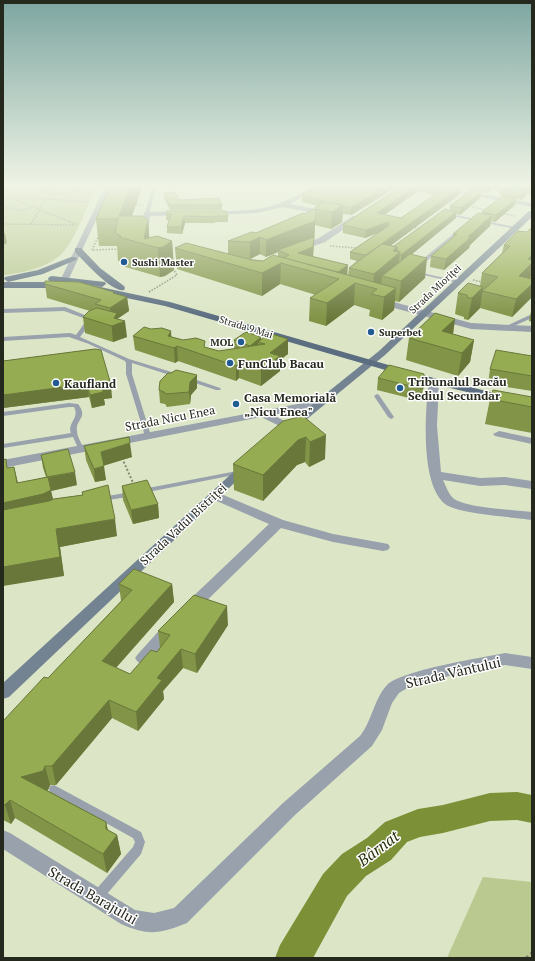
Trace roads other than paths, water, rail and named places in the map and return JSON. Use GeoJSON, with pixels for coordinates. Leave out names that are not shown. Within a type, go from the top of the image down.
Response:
{"type":"FeatureCollection","features":[{"type":"Feature","properties":{"kind":"main road","name":"Strada Mioriței"},"geometry":{"type":"LineString","coordinates":[[370,363],[461,280],[513,230]]}},
{"type":"Feature","properties":{"kind":"main road"},"geometry":{"type":"LineString","coordinates":[[78,250],[97,270],[121,288]]}},
{"type":"Feature","properties":{"kind":"main road"},"geometry":{"type":"LineString","coordinates":[[3,280],[40,272],[74,259]]}},
{"type":"Feature","properties":{"kind":"main road","name":"Strada 9 Mai"},"geometry":{"type":"LineString","coordinates":[[3,280],[101,284],[144,294],[167,304]]}},
{"type":"Feature","properties":{"kind":"main road","name":"Strada 9 Mai"},"geometry":{"type":"LineString","coordinates":[[3,285],[63,282],[167,304],[275,339],[532,405]]}},
{"type":"Feature","properties":{"kind":"main road"},"geometry":{"type":"LineString","coordinates":[[278,438],[319,403],[370,363]]}},
{"type":"Feature","properties":{"kind":"main road","name":"Strada Vadul Bistriței"},"geometry":{"type":"LineString","coordinates":[[3,693],[237,473],[255,458]]}},
{"type":"Feature","properties":{"kind":"street"},"geometry":{"type":"LineString","coordinates":[[63,282],[87,230]]}},
{"type":"Feature","properties":{"kind":"street"},"geometry":{"type":"LineString","coordinates":[[144,230],[146,238],[149,242]]}},
{"type":"Feature","properties":{"kind":"street"},"geometry":{"type":"LineString","coordinates":[[289,252],[317,242],[337,230]]}},
{"type":"Feature","properties":{"kind":"street"},"geometry":{"type":"LineString","coordinates":[[375,297],[424,314],[471,326],[532,329]]}},
{"type":"Feature","properties":{"kind":"street"},"geometry":{"type":"LineString","coordinates":[[434,381],[432,396],[431,440],[437,476],[442,492],[446,498],[457,506],[532,516]]}},
{"type":"Feature","properties":{"kind":"street","name":"Strada Nicu Enea"},"geometry":{"type":"LineString","coordinates":[[3,464],[319,403]]}},
{"type":"Feature","properties":{"kind":"street"},"geometry":{"type":"LineString","coordinates":[[263,414],[290,428]]}},
{"type":"Feature","properties":{"kind":"street"},"geometry":{"type":"LineString","coordinates":[[499,434],[532,441]]}},
{"type":"Feature","properties":{"kind":"street"},"geometry":{"type":"LineString","coordinates":[[437,476],[480,482],[505,481],[532,485]]}},
{"type":"Feature","properties":{"kind":"street"},"geometry":{"type":"LineString","coordinates":[[214,495],[278,523],[333,538],[383,547]]}},
{"type":"Feature","properties":{"kind":"street"},"geometry":{"type":"LineString","coordinates":[[143,658],[167,630],[278,523]]}},
{"type":"Feature","properties":{"kind":"street","name":"Strada Vântului"},"geometry":{"type":"LineString","coordinates":[[289,809],[366,741],[374,730],[385,701],[393,689],[404,682],[449,670],[506,659],[532,663]]}},
{"type":"Feature","properties":{"kind":"street","name":"Strada Barajului"},"geometry":{"type":"LineString","coordinates":[[3,839],[96,899],[141,923],[160,923],[180,916],[289,809]]}},
{"type":"Feature","properties":{"kind":"lane"},"geometry":{"type":"LineString","coordinates":[[461,280],[410,271],[462,230]]}},
{"type":"Feature","properties":{"kind":"lane"},"geometry":{"type":"LineString","coordinates":[[3,311],[65,309],[89,318],[89,321],[77,337]]}},
{"type":"Feature","properties":{"kind":"lane"},"geometry":{"type":"LineString","coordinates":[[505,328],[532,316]]}},
{"type":"Feature","properties":{"kind":"lane"},"geometry":{"type":"LineString","coordinates":[[3,339],[70,335],[127,360],[218,389]]}},
{"type":"Feature","properties":{"kind":"lane"},"geometry":{"type":"LineString","coordinates":[[127,360],[148,436]]}},
{"type":"Feature","properties":{"kind":"lane"},"geometry":{"type":"LineString","coordinates":[[377,396],[391,417]]}},
{"type":"Feature","properties":{"kind":"lane"},"geometry":{"type":"LineString","coordinates":[[3,414],[73,404],[79,409],[79,417],[73,427],[74,435],[81,449]]}},
{"type":"Feature","properties":{"kind":"lane"},"geometry":{"type":"LineString","coordinates":[[3,446],[74,435]]}},
{"type":"Feature","properties":{"kind":"lane"},"geometry":{"type":"LineString","coordinates":[[92,501],[237,473]]}},
{"type":"Feature","properties":{"kind":"lane"},"geometry":{"type":"LineString","coordinates":[[54,789],[137,835],[140,842],[137,850],[96,899]]}},
{"type":"Feature","properties":{"kind":"waterway","name":"Bârnat"},"geometry":{"type":"LineString","coordinates":[[293,958],[335,885],[354,865],[379,849],[396,832],[418,823],[443,819],[490,807],[517,806],[532,809]]}},
{"type":"Feature","properties":{"kind":"place","name":"Sushi Master"},"geometry":{"type":"Point","coordinates":[124,262]}},
{"type":"Feature","properties":{"kind":"place","name":"Superbet"},"geometry":{"type":"Point","coordinates":[371,332]}},
{"type":"Feature","properties":{"kind":"place","name":"MOL"},"geometry":{"type":"Point","coordinates":[241,342]}},
{"type":"Feature","properties":{"kind":"place","name":"FunClub Bacau"},"geometry":{"type":"Point","coordinates":[230,363]}},
{"type":"Feature","properties":{"kind":"place","name":"Kaufland"},"geometry":{"type":"Point","coordinates":[56,383]}},
{"type":"Feature","properties":{"kind":"place","name":"Tribunalul Bacău Sediul Secundar"},"geometry":{"type":"Point","coordinates":[400,388]}},
{"type":"Feature","properties":{"kind":"place","name":"Casa Memorială „Nicu Enea\""},"geometry":{"type":"Point","coordinates":[236,404]}}]}
